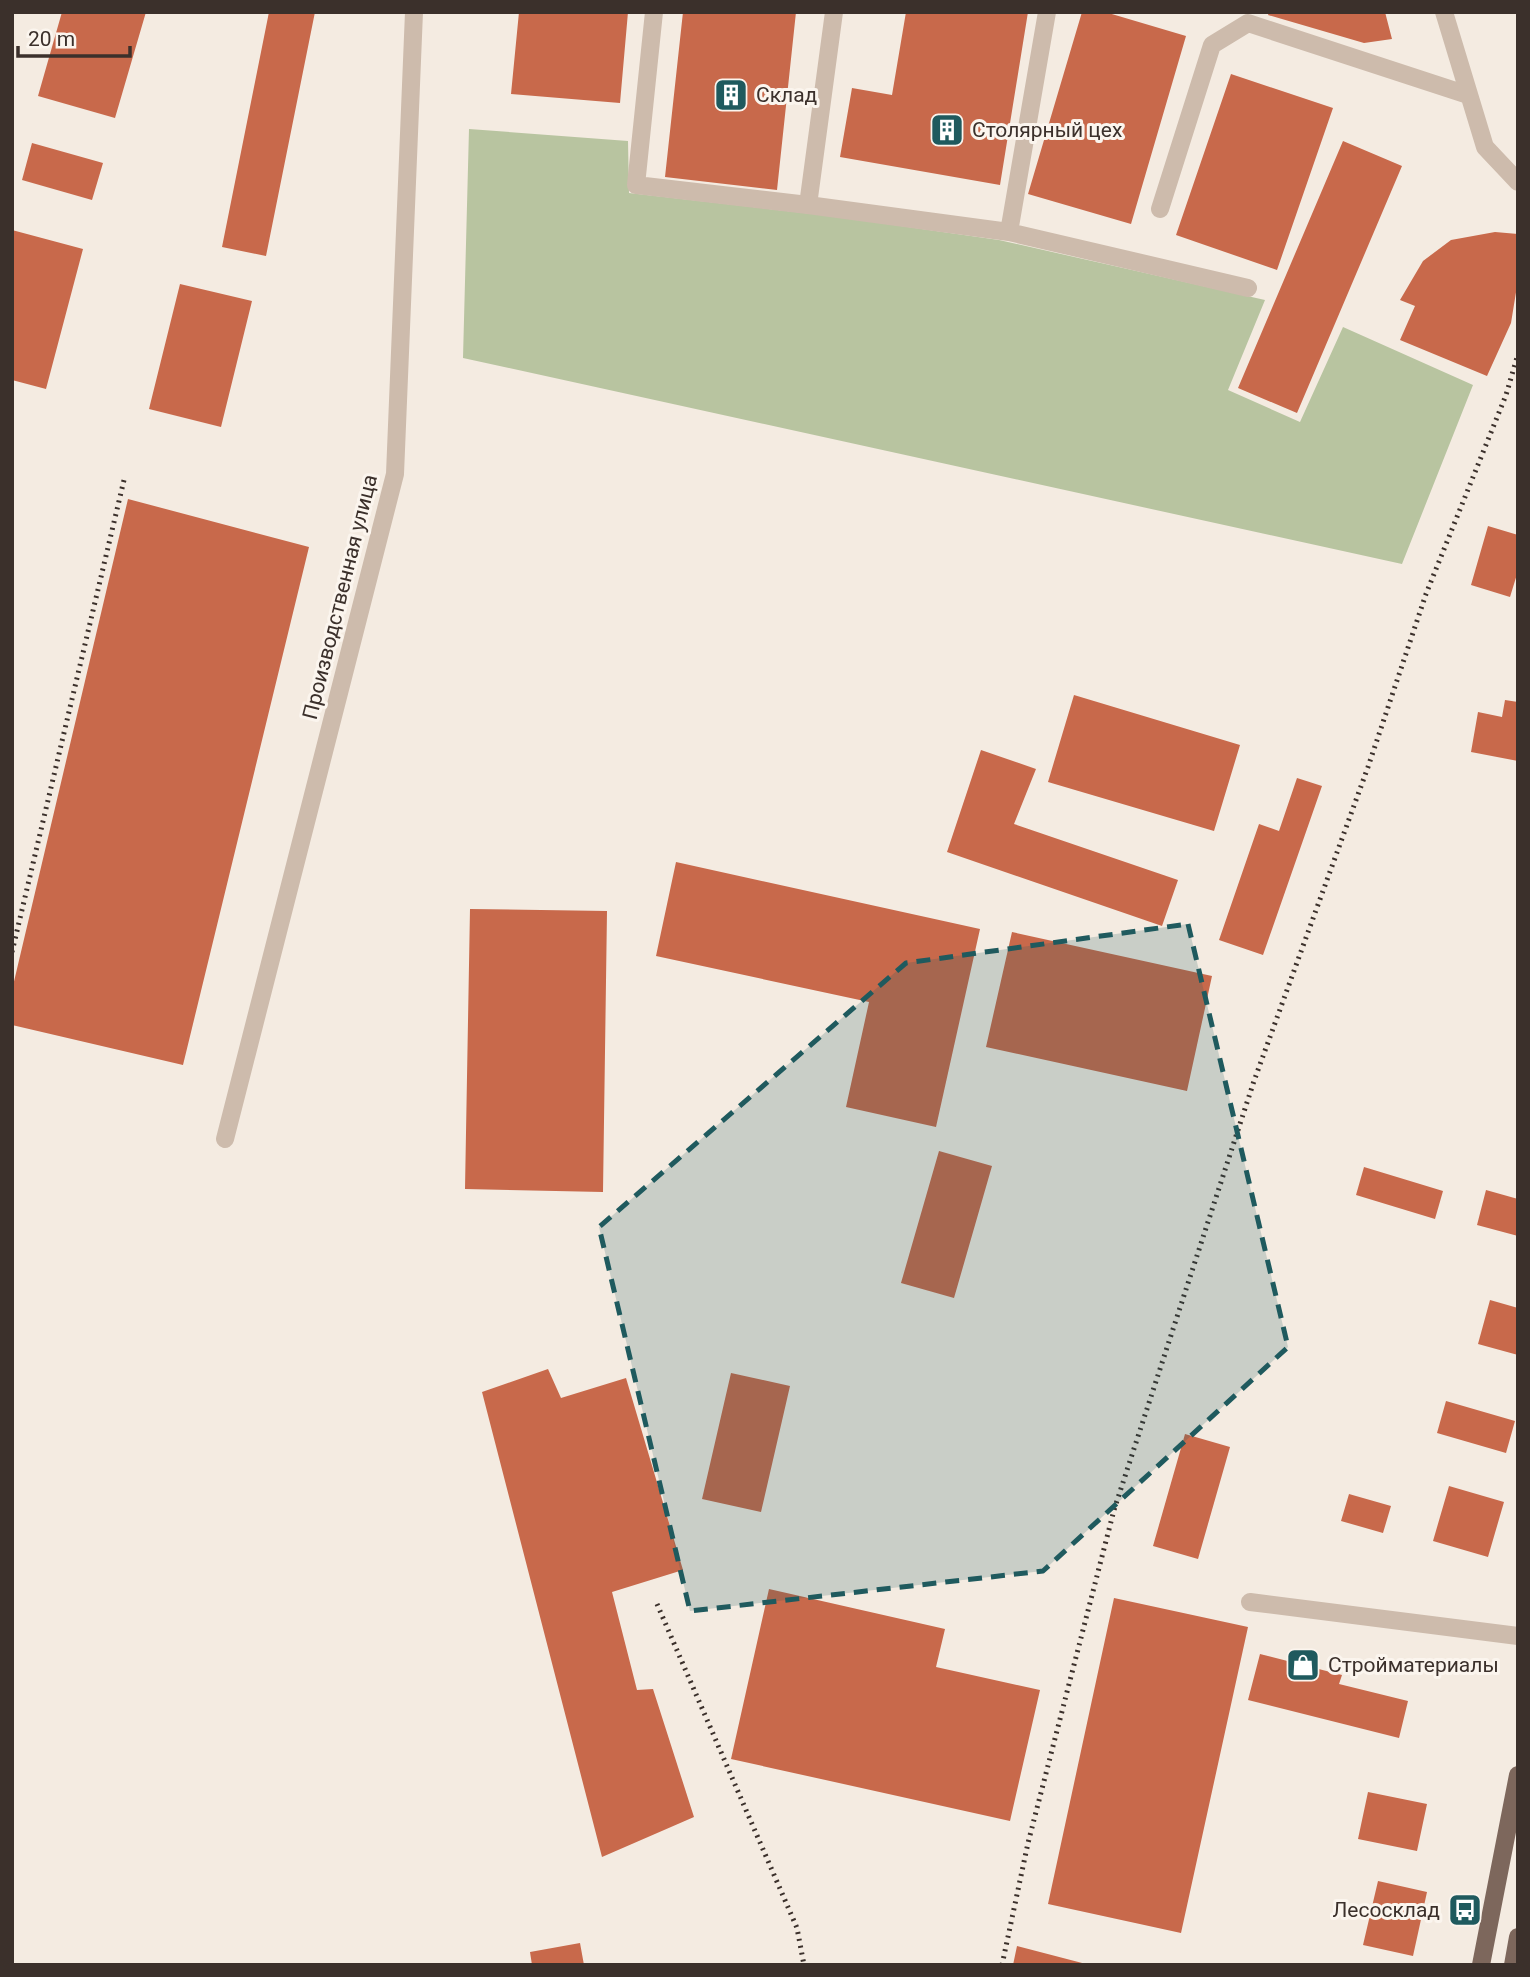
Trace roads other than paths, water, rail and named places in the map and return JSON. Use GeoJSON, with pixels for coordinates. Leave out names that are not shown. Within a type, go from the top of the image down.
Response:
{"type":"FeatureCollection","features":[{"type":"Feature","properties":{"kind":"main road"},"geometry":{"type":"LineString","coordinates":[[1481,1965],[1518,1775]]}},
{"type":"Feature","properties":{"kind":"main road"},"geometry":{"type":"LineString","coordinates":[[1513,1965],[1518,1937]]}},
{"type":"Feature","properties":{"kind":"street","name":"Производственная улица"},"geometry":{"type":"LineString","coordinates":[[225,1139],[396,474],[414,12]]}},
{"type":"Feature","properties":{"kind":"street"},"geometry":{"type":"LineString","coordinates":[[654,12],[636,185],[1009,232],[1248,288]]}},
{"type":"Feature","properties":{"kind":"street"},"geometry":{"type":"LineString","coordinates":[[808,205],[834,12]]}},
{"type":"Feature","properties":{"kind":"street"},"geometry":{"type":"LineString","coordinates":[[1009,232],[1047,12]]}},
{"type":"Feature","properties":{"kind":"street"},"geometry":{"type":"LineString","coordinates":[[1444,12],[1485,147],[1518,182]]}},
{"type":"Feature","properties":{"kind":"street"},"geometry":{"type":"LineString","coordinates":[[1160,209],[1212,45],[1248,23],[1468,95]]}},
{"type":"Feature","properties":{"kind":"street"},"geometry":{"type":"LineString","coordinates":[[1250,1602],[1518,1636]]}},
{"type":"Feature","properties":{"kind":"railway"},"geometry":{"type":"LineString","coordinates":[[1002,1965],[1028,1843],[1114,1510],[1254,1081],[1368,767],[1426,594],[1506,395],[1518,354]]}},
{"type":"Feature","properties":{"kind":"railway"},"geometry":{"type":"LineString","coordinates":[[12,952],[124,480]]}},
{"type":"Feature","properties":{"kind":"railway"},"geometry":{"type":"LineString","coordinates":[[657,1604],[797,1928],[804,1965]]}},
{"type":"Feature","properties":{"kind":"place","name":"Склад"},"geometry":{"type":"Point","coordinates":[731,95]}},
{"type":"Feature","properties":{"kind":"place","name":"Столярный цех"},"geometry":{"type":"Point","coordinates":[947,130]}},
{"type":"Feature","properties":{"kind":"place","name":"Стройматериалы"},"geometry":{"type":"Point","coordinates":[1303,1665]}},
{"type":"Feature","properties":{"kind":"place","name":"Лесосклад"},"geometry":{"type":"Point","coordinates":[1465,1910]}}]}
